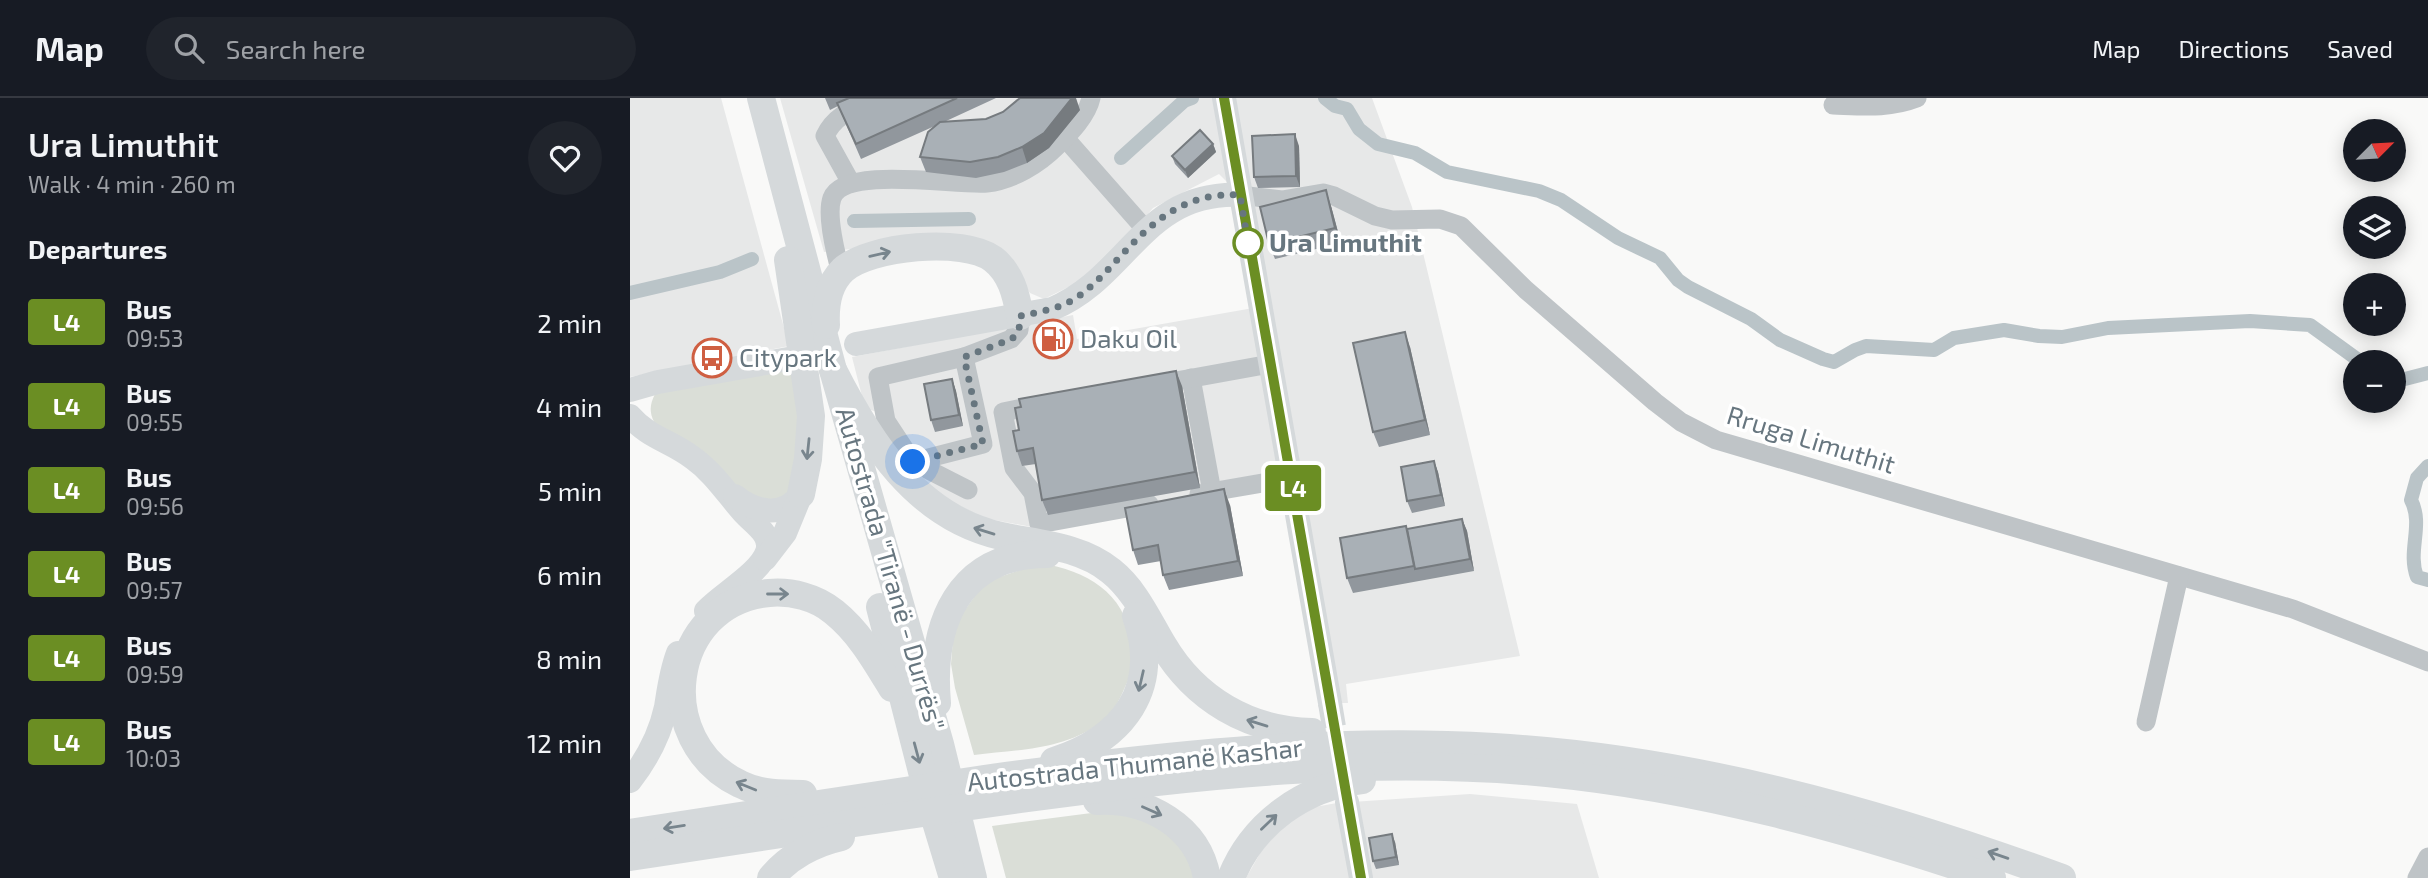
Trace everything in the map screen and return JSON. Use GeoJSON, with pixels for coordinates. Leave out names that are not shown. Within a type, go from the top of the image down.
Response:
{"type":"FeatureCollection","features":[{"type":"Feature","properties":{"kind":"highway","name":"Autostrada \"Tiranë - Durrës\""},"geometry":{"type":"LineString","coordinates":[[743,98],[907,714],[953,810],[953,878]]}},
{"type":"Feature","properties":{"kind":"highway","name":"Autostrada \"Tiranë - Durrës\""},"geometry":{"type":"LineString","coordinates":[[761,98],[832,370],[940,744],[953,810],[973,878]]}},
{"type":"Feature","properties":{"kind":"highway"},"geometry":{"type":"LineString","coordinates":[[826,342],[827,302],[841,272],[856,262],[884,252],[928,247],[970,249],[984,253],[995,260],[1007,274],[1020,316]]}},
{"type":"Feature","properties":{"kind":"highway"},"geometry":{"type":"LineString","coordinates":[[788,260],[811,416],[801,494]]}},
{"type":"Feature","properties":{"kind":"highway"},"geometry":{"type":"LineString","coordinates":[[832,370],[874,443],[925,499],[952,519],[971,527],[999,536],[1067,550],[1110,570],[1131,593],[1172,661],[1199,691],[1229,712],[1267,726],[1307,732],[1451,733],[1557,740],[1594,768]]}},
{"type":"Feature","properties":{"kind":"highway"},"geometry":{"type":"LineString","coordinates":[[940,744],[936,667],[945,622],[953,602],[967,583],[985,568],[1005,559],[1027,554],[1063,556],[1096,570],[1125,598],[1142,633],[1144,669],[1136,699],[1115,729],[1033,786]]}},
{"type":"Feature","properties":{"kind":"highway"},"geometry":{"type":"LineString","coordinates":[[865,810],[762,792],[743,786],[711,765],[697,748],[682,707],[681,684],[690,649],[710,620],[741,598],[780,592],[800,595],[832,610],[845,622],[874,659],[907,714]]}},
{"type":"Feature","properties":{"kind":"highway","name":"Autostrada Thumanë Kashar"},"geometry":{"type":"LineString","coordinates":[[865,810],[953,810],[1033,786],[1359,766],[1547,773],[1594,768],[1639,775],[1756,784],[1922,829],[2062,878]]}},
{"type":"Feature","properties":{"kind":"highway"},"geometry":{"type":"LineString","coordinates":[[1231,878],[1249,844],[1284,809],[1319,790],[1348,782],[1380,779],[1545,785],[1594,768],[1639,775],[1749,818],[1957,878]]}},
{"type":"Feature","properties":{"kind":"highway","name":"Autostrada Thumanë Kashar"},"geometry":{"type":"LineString","coordinates":[[1639,775],[1725,801],[1814,822],[1914,851],[1992,878]]}},
{"type":"Feature","properties":{"kind":"highway"},"geometry":{"type":"LineString","coordinates":[[1033,786],[1129,802],[1172,821],[1201,857],[1207,878]]}},
{"type":"Feature","properties":{"kind":"highway"},"geometry":{"type":"LineString","coordinates":[[630,834],[865,810]]}},
{"type":"Feature","properties":{"kind":"highway"},"geometry":{"type":"LineString","coordinates":[[630,857],[865,810]]}},
{"type":"Feature","properties":{"kind":"highway"},"geometry":{"type":"LineString","coordinates":[[771,878],[789,860],[865,810]]}},
{"type":"Feature","properties":{"kind":"highway"},"geometry":{"type":"LineString","coordinates":[[940,878],[953,810]]}},
{"type":"Feature","properties":{"kind":"highway"},"geometry":{"type":"LineString","coordinates":[[953,810],[984,878]]}},
{"type":"Feature","properties":{"kind":"main road"},"geometry":{"type":"LineString","coordinates":[[1224,98],[1330,702]]}},
{"type":"Feature","properties":{"kind":"main road"},"geometry":{"type":"LineString","coordinates":[[856,344],[1052,309],[1077,297],[1105,273],[1146,230],[1170,211],[1215,195],[1240,195]]}},
{"type":"Feature","properties":{"kind":"main road"},"geometry":{"type":"LineString","coordinates":[[630,390],[658,382],[788,359]]}},
{"type":"Feature","properties":{"kind":"main road"},"geometry":{"type":"LineString","coordinates":[[658,382],[644,395],[644,412],[657,434],[709,471],[743,512],[763,531],[769,541],[762,562]]}},
{"type":"Feature","properties":{"kind":"main road"},"geometry":{"type":"LineString","coordinates":[[635,425],[673,445]]}},
{"type":"Feature","properties":{"kind":"main road"},"geometry":{"type":"LineString","coordinates":[[723,486],[739,500],[772,511],[794,504],[801,494]]}},
{"type":"Feature","properties":{"kind":"main road"},"geometry":{"type":"LineString","coordinates":[[630,782],[648,756],[660,727],[672,668],[688,633],[716,600],[762,562],[785,533],[801,494]]}},
{"type":"Feature","properties":{"kind":"main road"},"geometry":{"type":"LineString","coordinates":[[1347,802],[1361,878]]}},
{"type":"Feature","properties":{"kind":"street"},"geometry":{"type":"LineString","coordinates":[[851,183],[825,136],[830,125],[839,116],[877,98]]}},
{"type":"Feature","properties":{"kind":"street"},"geometry":{"type":"LineString","coordinates":[[841,272],[834,246],[832,198],[837,190],[851,183],[895,179],[988,183],[1010,177],[1043,159],[1065,138],[1089,107],[1091,98]]}},
{"type":"Feature","properties":{"kind":"street"},"geometry":{"type":"LineString","coordinates":[[1833,105],[1881,107],[1917,98]]}},
{"type":"Feature","properties":{"kind":"street"},"geometry":{"type":"LineString","coordinates":[[1065,138],[1146,230]]}},
{"type":"Feature","properties":{"kind":"street","name":"Rruga Limuthit"},"geometry":{"type":"LineString","coordinates":[[1240,195],[1282,201],[1322,194],[1335,196],[1375,216],[1392,220],[1440,219],[1452,222],[1470,232],[1526,290],[1655,402],[1699,433],[2293,609],[2428,662]]}},
{"type":"Feature","properties":{"kind":"street"},"geometry":{"type":"LineString","coordinates":[[968,490],[913,462],[886,421],[878,377],[964,357],[1012,339],[1019,330],[1020,316]]}},
{"type":"Feature","properties":{"kind":"street"},"geometry":{"type":"LineString","coordinates":[[913,462],[983,444],[964,357]]}},
{"type":"Feature","properties":{"kind":"street"},"geometry":{"type":"LineString","coordinates":[[1138,387],[1270,363]]}},
{"type":"Feature","properties":{"kind":"street"},"geometry":{"type":"LineString","coordinates":[[1191,378],[1212,492]]}},
{"type":"Feature","properties":{"kind":"street"},"geometry":{"type":"LineString","coordinates":[[1057,402],[1003,412],[1014,468],[1033,493],[1039,524],[1291,478]]}},
{"type":"Feature","properties":{"kind":"street"},"geometry":{"type":"LineString","coordinates":[[2146,722],[2179,576]]}},
{"type":"Feature","properties":{"kind":"street"},"geometry":{"type":"LineString","coordinates":[[2417,878],[2428,857]]}},
{"type":"Feature","properties":{"kind":"shaded area","name":"Citypark"},"geometry":{"type":"Polygon","coordinates":[[[630,98],[721,98],[789,346],[630,377],[630,98]]]}},
{"type":"Feature","properties":{"kind":"shaded area"},"geometry":{"type":"Polygon","coordinates":[[[780,98],[1372,98],[1412,207],[1520,656],[1346,684],[1348,703],[1330,703],[1292,484],[1032,527],[984,518],[940,496],[912,474],[877,412],[865,408],[852,357],[1073,315],[1077,339],[1259,307],[1240,195],[1219,174],[1153,208],[1095,274],[1044,299],[1030,293],[1006,262],[896,244],[824,252],[780,98]]]}},
{"type":"Feature","properties":{"kind":"shaded area"},"geometry":{"type":"Polygon","coordinates":[[[795,366],[802,402],[790,497],[758,502],[652,418],[651,408],[655,394],[795,366]]]}},
{"type":"Feature","properties":{"kind":"shaded area"},"geometry":{"type":"Polygon","coordinates":[[[1041,563],[1088,578],[1112,597],[1127,624],[1133,655],[1131,674],[1110,713],[1083,733],[1069,740],[1038,748],[974,755],[951,664],[954,625],[985,582],[1041,563]]]}},
{"type":"Feature","properties":{"kind":"shaded area"},"geometry":{"type":"Polygon","coordinates":[[[1470,794],[1577,804],[1599,878],[1246,878],[1263,848],[1287,824],[1309,808],[1337,803],[1470,794]]]}},
{"type":"Feature","properties":{"kind":"shaded area"},"geometry":{"type":"Polygon","coordinates":[[[1107,811],[1132,813],[1174,835],[1198,878],[1006,878],[992,826],[1107,811]]]}},
{"type":"Feature","properties":{"kind":"building"},"geometry":{"type":"Polygon","coordinates":[[[849,98],[957,98],[856,144],[837,103],[849,98]]]}},
{"type":"Feature","properties":{"kind":"building"},"geometry":{"type":"Polygon","coordinates":[[[1020,98],[1072,98],[1044,133],[1022,147],[998,157],[970,162],[920,157],[928,132],[940,122],[986,119],[1003,112],[1020,98]]]}},
{"type":"Feature","properties":{"kind":"building"},"geometry":{"type":"Polygon","coordinates":[[[1200,130],[1213,144],[1185,170],[1172,156],[1200,130]]]}},
{"type":"Feature","properties":{"kind":"building"},"geometry":{"type":"Polygon","coordinates":[[[1295,134],[1296,176],[1254,177],[1252,136],[1295,134]]]}},
{"type":"Feature","properties":{"kind":"building"},"geometry":{"type":"Polygon","coordinates":[[[1326,190],[1335,228],[1269,244],[1260,207],[1326,190]]]}},
{"type":"Feature","properties":{"kind":"building"},"geometry":{"type":"Polygon","coordinates":[[[1055,329],[1058,343],[1044,346],[1041,332],[1055,329]]]}},
{"type":"Feature","properties":{"kind":"building"},"geometry":{"type":"Polygon","coordinates":[[[1405,332],[1425,420],[1373,432],[1353,343],[1405,332]]]}},
{"type":"Feature","properties":{"kind":"building"},"geometry":{"type":"Polygon","coordinates":[[[1176,371],[1195,472],[1042,500],[1033,448],[1017,451],[1013,431],[1019,430],[1015,408],[1021,407],[1019,399],[1176,371]]]}},
{"type":"Feature","properties":{"kind":"building"},"geometry":{"type":"Polygon","coordinates":[[[952,379],[959,415],[931,420],[924,384],[952,379]]]}},
{"type":"Feature","properties":{"kind":"building"},"geometry":{"type":"Polygon","coordinates":[[[1434,461],[1441,495],[1407,501],[1401,467],[1434,461]]]}},
{"type":"Feature","properties":{"kind":"building"},"geometry":{"type":"Polygon","coordinates":[[[1224,489],[1238,561],[1163,575],[1158,545],[1133,550],[1125,508],[1224,489]]]}},
{"type":"Feature","properties":{"kind":"building"},"geometry":{"type":"Polygon","coordinates":[[[1312,504],[1313,510],[1307,511],[1306,505],[1312,504]]]}},
{"type":"Feature","properties":{"kind":"building"},"geometry":{"type":"Polygon","coordinates":[[[1462,519],[1470,559],[1415,569],[1407,529],[1462,519]]]}},
{"type":"Feature","properties":{"kind":"building"},"geometry":{"type":"Polygon","coordinates":[[[1406,526],[1414,566],[1347,578],[1340,538],[1406,526]]]}},
{"type":"Feature","properties":{"kind":"building"},"geometry":{"type":"Polygon","coordinates":[[[1392,834],[1396,857],[1373,861],[1369,838],[1392,834]]]}},
{"type":"Feature","properties":{"kind":"waterway"},"geometry":{"type":"LineString","coordinates":[[1121,158],[1184,101],[1192,98]]}},
{"type":"Feature","properties":{"kind":"waterway"},"geometry":{"type":"LineString","coordinates":[[1325,98],[1335,106],[1347,109],[1359,129],[1378,144],[1415,153],[1447,172],[1539,191],[1561,200],[1618,238],[1660,258],[1678,280],[1688,287],[1751,319],[1780,340],[1834,362],[1866,346],[1934,350],[1954,338],[2004,330],[2062,337],[2108,328],[2250,321],[2310,325],[2344,350]]}},
{"type":"Feature","properties":{"kind":"waterway"},"geometry":{"type":"LineString","coordinates":[[854,221],[969,219]]}},
{"type":"Feature","properties":{"kind":"waterway"},"geometry":{"type":"LineString","coordinates":[[630,293],[720,272],[752,259]]}},
{"type":"Feature","properties":{"kind":"waterway"},"geometry":{"type":"LineString","coordinates":[[2406,379],[2428,373]]}},
{"type":"Feature","properties":{"kind":"waterway"},"geometry":{"type":"LineString","coordinates":[[2428,466],[2417,478],[2411,500],[2416,519],[2414,567],[2417,577],[2428,580]]}},
{"type":"Feature","properties":{"kind":"tunnel"},"geometry":{"type":"LineString","coordinates":[[1330,703],[1340,763]]}},
{"type":"Feature","properties":{"kind":"bus line","name":"L4"},"geometry":{"type":"LineString","coordinates":[[1224,98],[1361,878]]}},
{"type":"Feature","properties":{"kind":"place","name":"Ura Limuthit"},"geometry":{"type":"Point","coordinates":[1248,243]}},
{"type":"Feature","properties":{"kind":"place","name":"Daku Oil"},"geometry":{"type":"Point","coordinates":[1053,339]}},
{"type":"Feature","properties":{"kind":"place","name":"Citypark"},"geometry":{"type":"Point","coordinates":[712,358]}},
{"type":"Feature","properties":{"kind":"route"},"geometry":{"type":"LineString","coordinates":[[913,462],[983,444],[964,357],[1012,339],[1019,330],[1020,316],[1052,309],[1077,297],[1105,273],[1146,230],[1170,211],[1204,197],[1240,195],[1248,243]]}}]}
